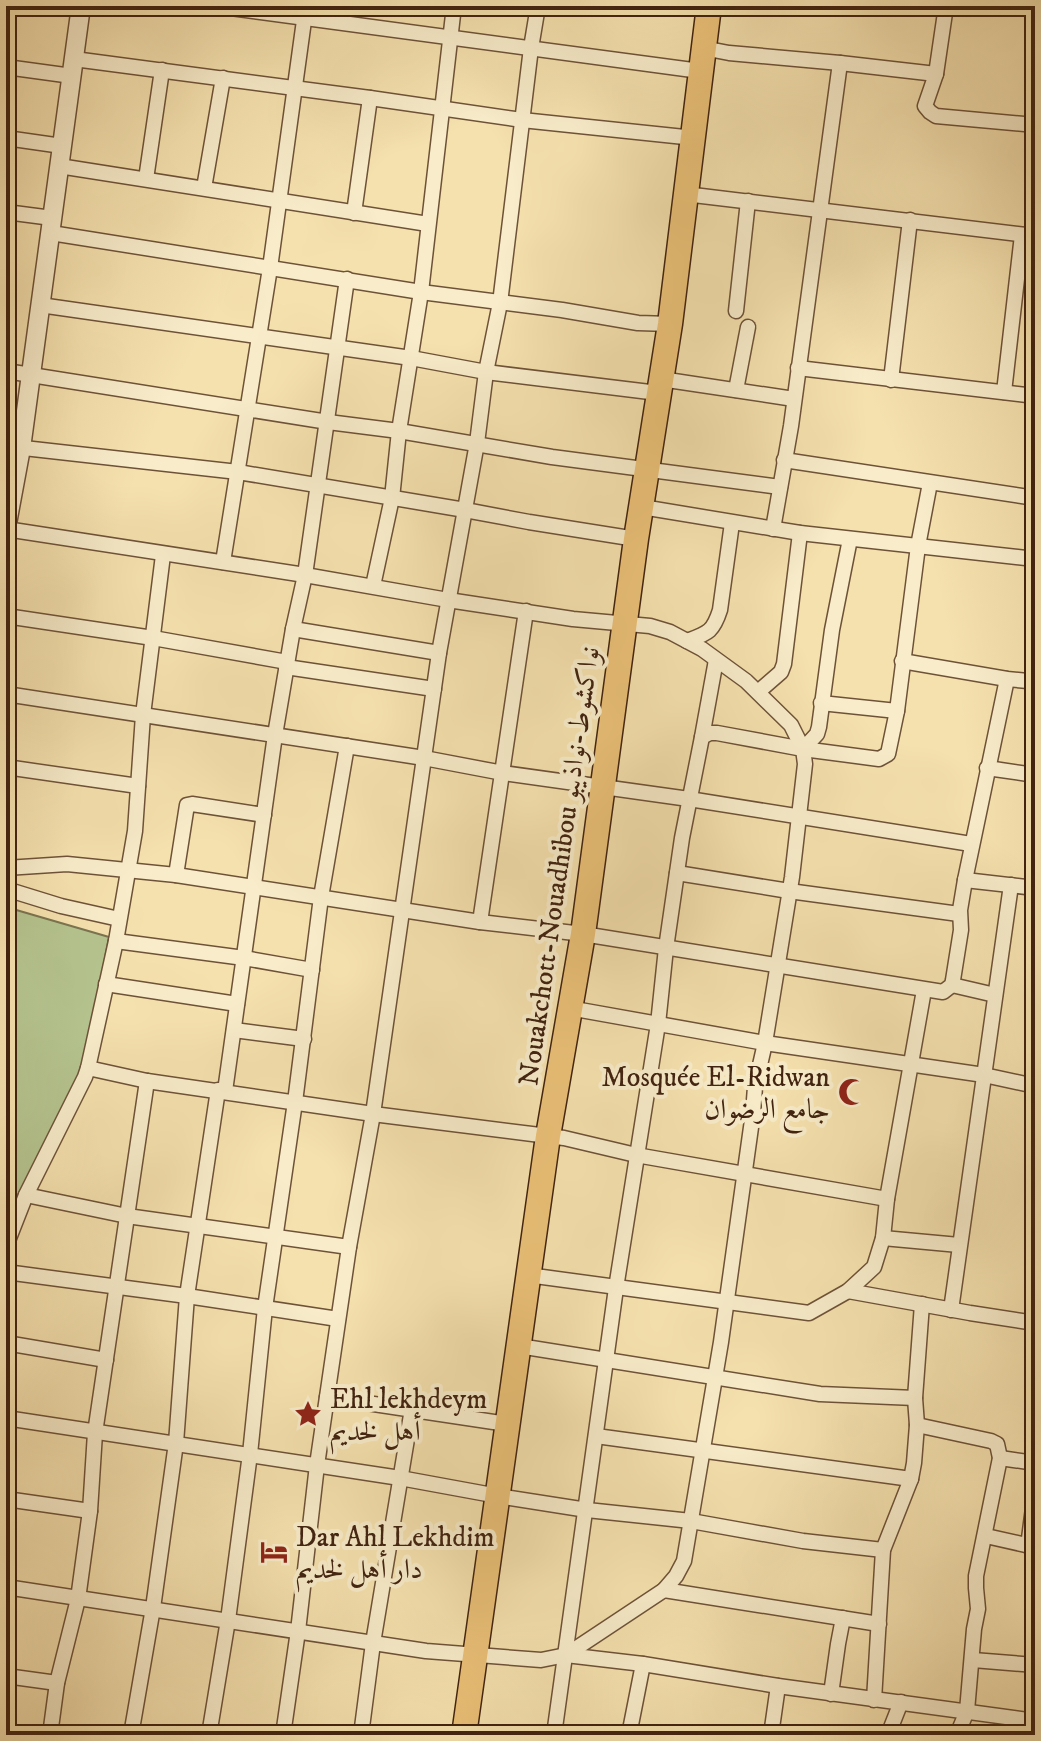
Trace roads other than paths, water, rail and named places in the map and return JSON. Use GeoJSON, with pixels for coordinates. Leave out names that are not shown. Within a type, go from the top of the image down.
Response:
{"type":"FeatureCollection","features":[{"type":"Feature","properties":{"kind":"highway","name":"Nouakchott-Nouadhibou نواكشوط-نواذيبو"},"geometry":{"type":"LineString","coordinates":[[464,1735],[548,1136],[583,934],[624,623],[670,324],[709,6]]}},
{"type":"Feature","properties":{"kind":"street"},"geometry":{"type":"LineString","coordinates":[[81,6],[31,374],[13,447],[6,529],[448,600],[662,629],[716,660],[758,692],[791,725],[803,749],[805,764],[789,891],[755,1087],[727,1303],[684,1561],[664,1590],[566,1655]]}},
{"type":"Feature","properties":{"kind":"street"},"geometry":{"type":"LineString","coordinates":[[216,6],[305,12],[531,48],[702,60],[729,53],[936,74]]}},
{"type":"Feature","properties":{"kind":"street"},"geometry":{"type":"LineString","coordinates":[[373,586],[392,498],[399,431],[421,292],[454,6]]}},
{"type":"Feature","properties":{"kind":"street"},"geometry":{"type":"LineString","coordinates":[[283,1735],[338,1319],[373,1114],[439,653],[500,303],[538,6]]}},
{"type":"Feature","properties":{"kind":"street"},"geometry":{"type":"LineString","coordinates":[[946,6],[936,74],[925,106],[936,116],[1035,125]]}},
{"type":"Feature","properties":{"kind":"street"},"geometry":{"type":"LineString","coordinates":[[223,562],[260,336],[305,12]]}},
{"type":"Feature","properties":{"kind":"street"},"geometry":{"type":"LineString","coordinates":[[773,529],[840,63]]}},
{"type":"Feature","properties":{"kind":"street"},"geometry":{"type":"LineString","coordinates":[[6,67],[162,70],[522,120],[694,138]]}},
{"type":"Feature","properties":{"kind":"street"},"geometry":{"type":"LineString","coordinates":[[146,179],[162,70]]}},
{"type":"Feature","properties":{"kind":"street"},"geometry":{"type":"LineString","coordinates":[[204,188],[223,78]]}},
{"type":"Feature","properties":{"kind":"street"},"geometry":{"type":"LineString","coordinates":[[354,213],[370,98]]}},
{"type":"Feature","properties":{"kind":"street"},"geometry":{"type":"LineString","coordinates":[[6,138],[62,146]]}},
{"type":"Feature","properties":{"kind":"street"},"geometry":{"type":"LineString","coordinates":[[59,166],[428,224]]}},
{"type":"Feature","properties":{"kind":"street"},"geometry":{"type":"LineString","coordinates":[[685,194],[1028,235],[1004,392]]}},
{"type":"Feature","properties":{"kind":"street"},"geometry":{"type":"LineString","coordinates":[[736,311],[748,201]]}},
{"type":"Feature","properties":{"kind":"street"},"geometry":{"type":"LineString","coordinates":[[6,212],[176,254],[638,323],[670,324]]}},
{"type":"Feature","properties":{"kind":"street"},"geometry":{"type":"LineString","coordinates":[[891,380],[910,220]]}},
{"type":"Feature","properties":{"kind":"street"},"geometry":{"type":"LineString","coordinates":[[131,1735],[176,1443],[187,1296],[234,1030],[275,735],[305,575],[347,279]]}},
{"type":"Feature","properties":{"kind":"street"},"geometry":{"type":"LineString","coordinates":[[40,305],[411,358],[486,372],[736,390],[794,399]]}},
{"type":"Feature","properties":{"kind":"street"},"geometry":{"type":"LineString","coordinates":[[736,390],[748,327]]}},
{"type":"Feature","properties":{"kind":"street"},"geometry":{"type":"LineString","coordinates":[[798,368],[1035,396]]}},
{"type":"Feature","properties":{"kind":"street"},"geometry":{"type":"LineString","coordinates":[[6,371],[552,457],[780,487]]}},
{"type":"Feature","properties":{"kind":"street"},"geometry":{"type":"LineString","coordinates":[[13,447],[238,472],[636,539]]}},
{"type":"Feature","properties":{"kind":"street"},"geometry":{"type":"LineString","coordinates":[[784,460],[1035,498]]}},
{"type":"Feature","properties":{"kind":"street"},"geometry":{"type":"LineString","coordinates":[[702,737],[717,733],[879,759],[888,754],[930,483]]}},
{"type":"Feature","properties":{"kind":"street"},"geometry":{"type":"LineString","coordinates":[[642,507],[800,533],[1035,559]]}},
{"type":"Feature","properties":{"kind":"street"},"geometry":{"type":"LineString","coordinates":[[687,641],[705,634],[717,620],[732,523]]}},
{"type":"Feature","properties":{"kind":"street"},"geometry":{"type":"LineString","coordinates":[[758,692],[781,672],[784,664],[800,533]]}},
{"type":"Feature","properties":{"kind":"street"},"geometry":{"type":"LineString","coordinates":[[803,749],[817,734],[832,630],[850,539]]}},
{"type":"Feature","properties":{"kind":"street"},"geometry":{"type":"LineString","coordinates":[[6,1246],[26,1195],[88,1068],[116,941],[135,831],[143,715],[163,555]]}},
{"type":"Feature","properties":{"kind":"street"},"geometry":{"type":"LineString","coordinates":[[480,922],[526,611]]}},
{"type":"Feature","properties":{"kind":"street"},"geometry":{"type":"LineString","coordinates":[[6,616],[153,638],[434,689]]}},
{"type":"Feature","properties":{"kind":"street"},"geometry":{"type":"LineString","coordinates":[[293,629],[439,653]]}},
{"type":"Feature","properties":{"kind":"street"},"geometry":{"type":"LineString","coordinates":[[554,1735],[616,1288],[658,1024],[677,873],[716,660]]}},
{"type":"Feature","properties":{"kind":"street"},"geometry":{"type":"LineString","coordinates":[[902,661],[1028,681],[1035,670]]}},
{"type":"Feature","properties":{"kind":"street"},"geometry":{"type":"LineString","coordinates":[[6,868],[67,864],[176,875],[480,922],[583,934],[943,992],[952,985],[961,930],[959,914],[971,844],[1007,679]]}},
{"type":"Feature","properties":{"kind":"street"},"geometry":{"type":"LineString","coordinates":[[6,694],[971,844]]}},
{"type":"Feature","properties":{"kind":"street"},"geometry":{"type":"LineString","coordinates":[[821,703],[897,711]]}},
{"type":"Feature","properties":{"kind":"street"},"geometry":{"type":"LineString","coordinates":[[209,1735],[228,1620],[265,1308],[321,897],[347,746]]}},
{"type":"Feature","properties":{"kind":"street"},"geometry":{"type":"LineString","coordinates":[[6,767],[138,786]]}},
{"type":"Feature","properties":{"kind":"street"},"geometry":{"type":"LineString","coordinates":[[987,768],[1035,775]]}},
{"type":"Feature","properties":{"kind":"street"},"geometry":{"type":"LineString","coordinates":[[176,875],[187,805],[264,815]]}},
{"type":"Feature","properties":{"kind":"street"},"geometry":{"type":"LineString","coordinates":[[677,873],[959,914]]}},
{"type":"Feature","properties":{"kind":"street"},"geometry":{"type":"LineString","coordinates":[[965,880],[1035,888]]}},
{"type":"Feature","properties":{"kind":"street"},"geometry":{"type":"LineString","coordinates":[[951,1310],[1011,885]]}},
{"type":"Feature","properties":{"kind":"street"},"geometry":{"type":"LineString","coordinates":[[6,889],[119,919]]}},
{"type":"Feature","properties":{"kind":"street"},"geometry":{"type":"LineString","coordinates":[[116,941],[312,970]]}},
{"type":"Feature","properties":{"kind":"street"},"geometry":{"type":"LineString","coordinates":[[106,984],[237,1004]]}},
{"type":"Feature","properties":{"kind":"street"},"geometry":{"type":"LineString","coordinates":[[952,985],[995,995]]}},
{"type":"Feature","properties":{"kind":"street"},"geometry":{"type":"LineString","coordinates":[[528,1275],[809,1313],[848,1291],[874,1267],[883,1238],[887,1199],[924,990]]}},
{"type":"Feature","properties":{"kind":"street"},"geometry":{"type":"LineString","coordinates":[[569,1008],[765,1043],[984,1075],[1035,1086]]}},
{"type":"Feature","properties":{"kind":"street"},"geometry":{"type":"LineString","coordinates":[[234,1030],[304,1039]]}},
{"type":"Feature","properties":{"kind":"street"},"geometry":{"type":"LineString","coordinates":[[88,1068],[147,1081],[548,1136],[636,1155],[887,1199]]}},
{"type":"Feature","properties":{"kind":"street"},"geometry":{"type":"LineString","coordinates":[[50,1735],[57,1683],[78,1599],[90,1511],[95,1433],[147,1081]]}},
{"type":"Feature","properties":{"kind":"street"},"geometry":{"type":"LineString","coordinates":[[26,1195],[127,1216],[349,1247]]}},
{"type":"Feature","properties":{"kind":"street"},"geometry":{"type":"LineString","coordinates":[[883,1238],[959,1245]]}},
{"type":"Feature","properties":{"kind":"street"},"geometry":{"type":"LineString","coordinates":[[6,1272],[338,1319]]}},
{"type":"Feature","properties":{"kind":"street"},"geometry":{"type":"LineString","coordinates":[[848,1291],[1035,1323]]}},
{"type":"Feature","properties":{"kind":"street"},"geometry":{"type":"LineString","coordinates":[[874,1700],[883,1550],[911,1479],[917,1425],[915,1398],[922,1304]]}},
{"type":"Feature","properties":{"kind":"street"},"geometry":{"type":"LineString","coordinates":[[6,1343],[106,1360]]}},
{"type":"Feature","properties":{"kind":"street"},"geometry":{"type":"LineString","coordinates":[[519,1346],[820,1394],[915,1398]]}},
{"type":"Feature","properties":{"kind":"street"},"geometry":{"type":"LineString","coordinates":[[327,1397],[507,1424]]}},
{"type":"Feature","properties":{"kind":"street"},"geometry":{"type":"LineString","coordinates":[[361,1735],[412,1409]]}},
{"type":"Feature","properties":{"kind":"street"},"geometry":{"type":"LineString","coordinates":[[6,1418],[250,1454],[587,1510],[691,1521],[803,1541],[883,1550]]}},
{"type":"Feature","properties":{"kind":"street"},"geometry":{"type":"LineString","coordinates":[[917,1425],[991,1441],[997,1444],[1000,1458],[976,1576],[978,1609],[967,1711],[957,1735]]}},
{"type":"Feature","properties":{"kind":"street"},"geometry":{"type":"LineString","coordinates":[[596,1436],[911,1479]]}},
{"type":"Feature","properties":{"kind":"street"},"geometry":{"type":"LineString","coordinates":[[1000,1458],[1035,1463]]}},
{"type":"Feature","properties":{"kind":"street"},"geometry":{"type":"LineString","coordinates":[[986,1536],[1032,1547],[1035,1493]]}},
{"type":"Feature","properties":{"kind":"street"},"geometry":{"type":"LineString","coordinates":[[6,1499],[90,1511]]}},
{"type":"Feature","properties":{"kind":"street"},"geometry":{"type":"LineString","coordinates":[[6,1587],[373,1643],[474,1656],[541,1660],[566,1655],[643,1664],[831,1694],[1035,1721]]}},
{"type":"Feature","properties":{"kind":"street"},"geometry":{"type":"LineString","coordinates":[[664,1590],[879,1624]]}},
{"type":"Feature","properties":{"kind":"street"},"geometry":{"type":"LineString","coordinates":[[831,1694],[843,1618]]}},
{"type":"Feature","properties":{"kind":"street"},"geometry":{"type":"LineString","coordinates":[[973,1660],[1035,1665]]}},
{"type":"Feature","properties":{"kind":"street"},"geometry":{"type":"LineString","coordinates":[[629,1735],[643,1664]]}},
{"type":"Feature","properties":{"kind":"street"},"geometry":{"type":"LineString","coordinates":[[6,1676],[57,1683]]}},
{"type":"Feature","properties":{"kind":"street"},"geometry":{"type":"LineString","coordinates":[[771,1735],[778,1686]]}},
{"type":"Feature","properties":{"kind":"street"},"geometry":{"type":"LineString","coordinates":[[888,1735],[901,1702]]}},
{"type":"Feature","properties":{"kind":"place","name":"Mosquée El-Ridwan جامع الرضوان"},"geometry":{"type":"Point","coordinates":[852,1092]}},
{"type":"Feature","properties":{"kind":"place","name":"Ehl lekhdeym أهل لخديم"},"geometry":{"type":"Point","coordinates":[308,1414]}},
{"type":"Feature","properties":{"kind":"place","name":"Dar Ahl Lekhdim دار أهل لخديم"},"geometry":{"type":"Point","coordinates":[274,1552]}}]}
